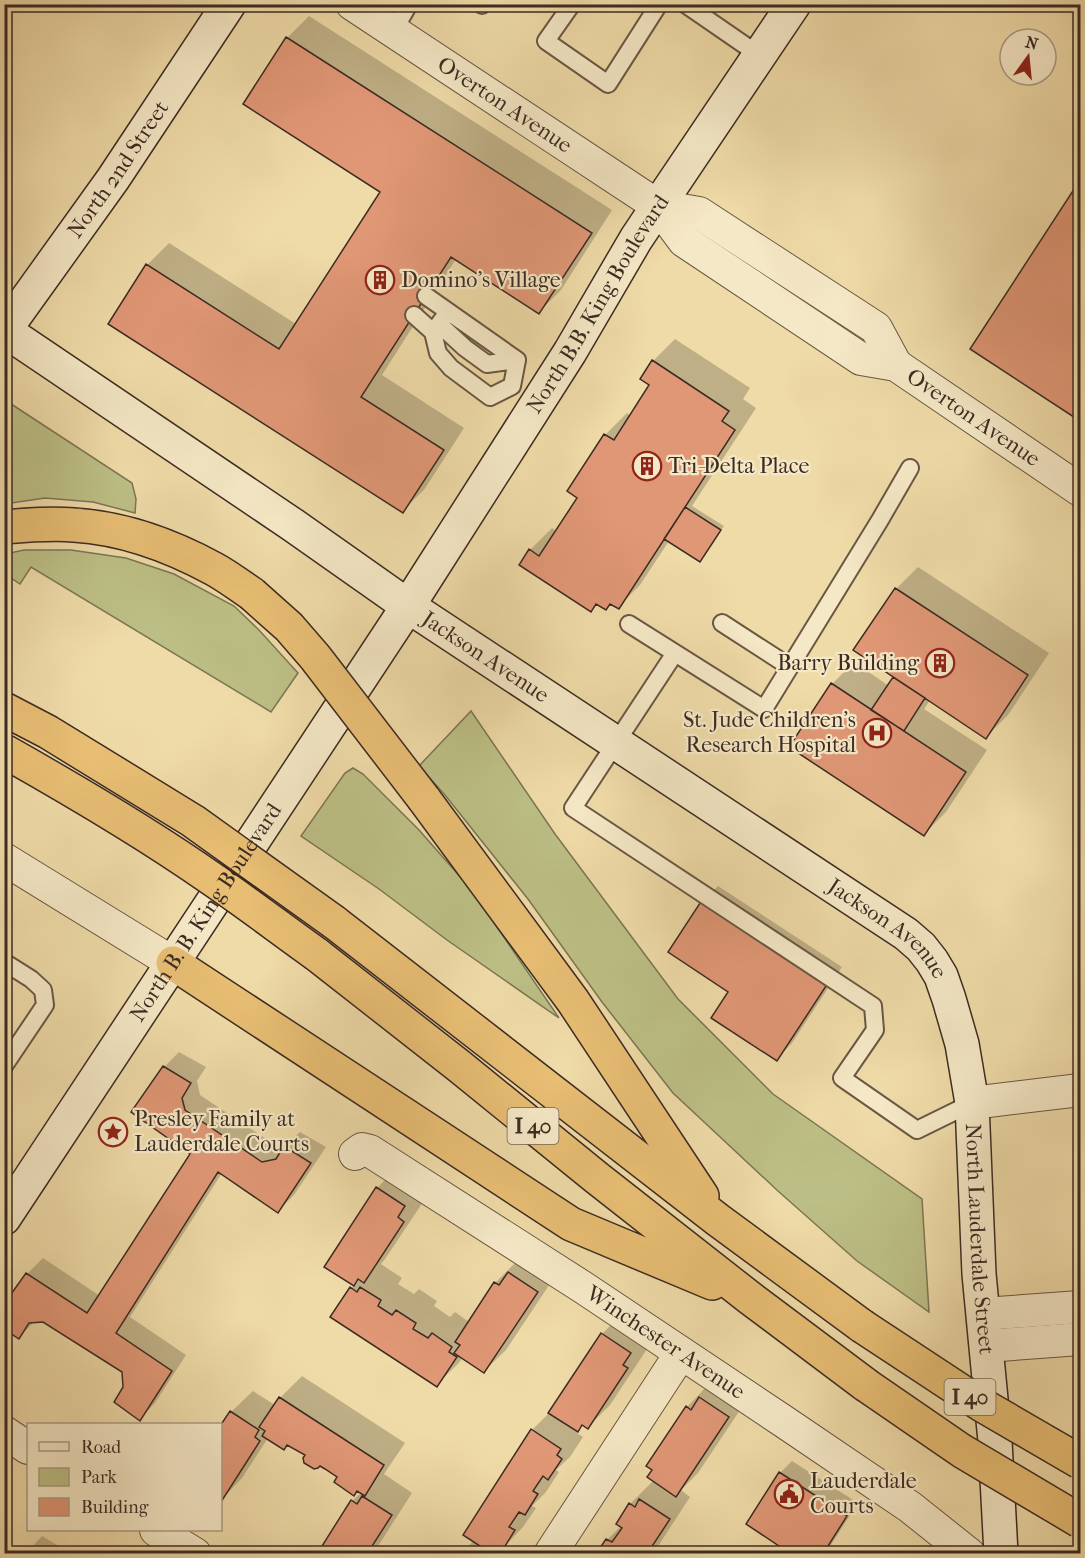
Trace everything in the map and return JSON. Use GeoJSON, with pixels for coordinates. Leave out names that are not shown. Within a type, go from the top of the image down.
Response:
{"type":"FeatureCollection","features":[{"type":"Feature","properties":{"kind":"highway"},"geometry":{"type":"LineString","coordinates":[[4,527],[74,525],[113,530],[136,536],[180,552],[215,569],[252,594],[289,627],[315,657],[424,799],[573,1001],[718,1220]]}},
{"type":"Feature","properties":{"kind":"highway","name":"I 40"},"geometry":{"type":"LineString","coordinates":[[4,709],[48,732],[193,822],[334,922],[718,1220],[862,1326],[982,1405],[1080,1462]]}},
{"type":"Feature","properties":{"kind":"highway","name":"I 40"},"geometry":{"type":"LineString","coordinates":[[4,752],[132,826],[211,878],[316,954],[750,1298],[866,1385],[962,1452],[1080,1521]]}},
{"type":"Feature","properties":{"kind":"highway"},"geometry":{"type":"LineString","coordinates":[[173,963],[571,1224],[750,1298]]}},
{"type":"Feature","properties":{"kind":"street","name":"North 2nd Street"},"geometry":{"type":"LineString","coordinates":[[5,330],[119,170],[229,4]]}},
{"type":"Feature","properties":{"kind":"street","name":"Overton Avenue"},"geometry":{"type":"LineString","coordinates":[[352,4],[658,206],[699,213],[876,328],[896,365],[1080,490]]}},
{"type":"Feature","properties":{"kind":"street","name":"North B.B. King Boulevard"},"geometry":{"type":"LineString","coordinates":[[408,606],[525,394],[570,352],[636,239],[794,4]]}},
{"type":"Feature","properties":{"kind":"street","name":"Jackson Avenue"},"geometry":{"type":"LineString","coordinates":[[5,330],[408,606],[906,934],[932,961],[941,976],[949,999]]}},
{"type":"Feature","properties":{"kind":"street","name":"North B. B. King Boulevard"},"geometry":{"type":"LineString","coordinates":[[4,1218],[408,606]]}},
{"type":"Feature","properties":{"kind":"street"},"geometry":{"type":"LineString","coordinates":[[4,858],[173,963]]}},
{"type":"Feature","properties":{"kind":"street","name":"North Lauderdale Street"},"geometry":{"type":"LineString","coordinates":[[949,999],[962,1044],[972,1103],[979,1274],[995,1441],[1001,1554]]}},
{"type":"Feature","properties":{"kind":"street"},"geometry":{"type":"LineString","coordinates":[[972,1103],[1080,1090]]}},
{"type":"Feature","properties":{"kind":"street","name":"Winchester Avenue"},"geometry":{"type":"LineString","coordinates":[[355,1154],[362,1149],[370,1151],[574,1281],[910,1507],[969,1554]]}},
{"type":"Feature","properties":{"kind":"street"},"geometry":{"type":"LineString","coordinates":[[984,1314],[1080,1307]]}},
{"type":"Feature","properties":{"kind":"street"},"geometry":{"type":"LineString","coordinates":[[986,1346],[1080,1339]]}},
{"type":"Feature","properties":{"kind":"street"},"geometry":{"type":"LineString","coordinates":[[550,1554],[681,1353]]}},
{"type":"Feature","properties":{"kind":"street"},"geometry":{"type":"LineString","coordinates":[[4,1432],[27,1447]]}},
{"type":"Feature","properties":{"kind":"street"},"geometry":{"type":"LineString","coordinates":[[158,1531],[195,1554]]}},
{"type":"Feature","properties":{"kind":"lane"},"geometry":{"type":"LineString","coordinates":[[393,32],[410,4]]}},
{"type":"Feature","properties":{"kind":"lane"},"geometry":{"type":"LineString","coordinates":[[572,4],[546,41],[608,84],[658,4]]}},
{"type":"Feature","properties":{"kind":"lane"},"geometry":{"type":"LineString","coordinates":[[685,4],[759,56]]}},
{"type":"Feature","properties":{"kind":"lane"},"geometry":{"type":"LineString","coordinates":[[414,315],[440,323],[517,360],[525,394],[490,397],[451,368],[438,353],[440,323],[426,296]]}},
{"type":"Feature","properties":{"kind":"lane"},"geometry":{"type":"LineString","coordinates":[[629,624],[764,709],[910,468]]}},
{"type":"Feature","properties":{"kind":"lane"},"geometry":{"type":"LineString","coordinates":[[722,623],[790,667]]}},
{"type":"Feature","properties":{"kind":"lane"},"geometry":{"type":"LineString","coordinates":[[675,653],[573,808],[873,1006],[876,1030],[842,1078],[917,1130],[972,1103]]}},
{"type":"Feature","properties":{"kind":"lane"},"geometry":{"type":"LineString","coordinates":[[4,962],[31,979],[43,990],[45,1005],[4,1065]]}},
{"type":"Feature","properties":{"kind":"green space"},"geometry":{"type":"Polygon","coordinates":[[[5,400],[132,483],[136,499],[135,513],[93,502],[45,498],[5,504],[5,400]]]}},
{"type":"Feature","properties":{"kind":"green space"},"geometry":{"type":"Polygon","coordinates":[[[24,550],[71,550],[126,558],[174,574],[234,606],[298,673],[271,712],[31,567],[20,584],[5,574],[5,554],[24,550]]]}},
{"type":"Feature","properties":{"kind":"green space"},"geometry":{"type":"Polygon","coordinates":[[[471,711],[555,834],[678,999],[773,1094],[922,1199],[929,1312],[857,1261],[673,1093],[602,1002],[528,899],[419,766],[471,711]]]}},
{"type":"Feature","properties":{"kind":"green space"},"geometry":{"type":"Polygon","coordinates":[[[353,768],[363,774],[419,830],[471,889],[559,1018],[301,836],[345,773],[353,768]]]}},
{"type":"Feature","properties":{"kind":"building","name":"Domino's Village"},"geometry":{"type":"Polygon","coordinates":[[[286,37],[592,233],[539,314],[451,257],[361,397],[444,450],[403,513],[108,324],[146,264],[279,349],[380,192],[243,104],[286,37]]]}},
{"type":"Feature","properties":{"kind":"building"},"geometry":{"type":"Polygon","coordinates":[[[1080,180],[1080,421],[970,349],[1080,180]]]}},
{"type":"Feature","properties":{"kind":"building","name":"Tri-Delta Place"},"geometry":{"type":"Polygon","coordinates":[[[652,360],[729,411],[722,421],[735,430],[619,609],[610,604],[606,610],[596,604],[591,612],[519,565],[529,549],[539,556],[577,498],[567,491],[604,434],[614,440],[649,385],[640,379],[652,360]]]}},
{"type":"Feature","properties":{"kind":"building"},"geometry":{"type":"Polygon","coordinates":[[[685,507],[721,530],[700,562],[664,539],[685,507]]]}},
{"type":"Feature","properties":{"kind":"building","name":"Barry Building"},"geometry":{"type":"Polygon","coordinates":[[[895,588],[1028,675],[986,739],[853,650],[895,588]]]}},
{"type":"Feature","properties":{"kind":"building"},"geometry":{"type":"Polygon","coordinates":[[[893,677],[925,698],[904,731],[871,710],[893,677]]]}},
{"type":"Feature","properties":{"kind":"building"},"geometry":{"type":"Polygon","coordinates":[[[831,683],[966,772],[924,836],[789,747],[831,683]]]}},
{"type":"Feature","properties":{"kind":"building"},"geometry":{"type":"Polygon","coordinates":[[[702,900],[828,983],[777,1061],[711,1018],[728,992],[668,952],[702,900]]]}},
{"type":"Feature","properties":{"kind":"building"},"geometry":{"type":"Polygon","coordinates":[[[163,1066],[191,1083],[182,1098],[185,1110],[262,1162],[276,1159],[284,1146],[311,1163],[278,1213],[218,1172],[116,1333],[172,1371],[140,1421],[114,1402],[123,1387],[122,1372],[43,1322],[29,1323],[19,1339],[4,1329],[4,1304],[26,1273],[87,1313],[190,1154],[131,1112],[163,1066]]]}},
{"type":"Feature","properties":{"kind":"building"},"geometry":{"type":"Polygon","coordinates":[[[376,1187],[405,1206],[398,1217],[404,1222],[364,1283],[358,1279],[354,1286],[324,1267],[376,1187]]]}},
{"type":"Feature","properties":{"kind":"building"},"geometry":{"type":"Polygon","coordinates":[[[508,1272],[538,1292],[484,1373],[454,1353],[460,1345],[455,1342],[494,1282],[499,1285],[508,1272]]]}},
{"type":"Feature","properties":{"kind":"building"},"geometry":{"type":"Polygon","coordinates":[[[350,1287],[357,1292],[360,1287],[381,1300],[378,1306],[392,1315],[396,1310],[416,1323],[413,1329],[428,1338],[432,1333],[452,1347],[449,1352],[457,1357],[437,1387],[330,1317],[350,1287]]]}},
{"type":"Feature","properties":{"kind":"building"},"geometry":{"type":"Polygon","coordinates":[[[601,1333],[631,1353],[623,1365],[628,1368],[588,1429],[582,1425],[578,1432],[548,1413],[601,1333]]]}},
{"type":"Feature","properties":{"kind":"building"},"geometry":{"type":"Polygon","coordinates":[[[279,1397],[384,1465],[365,1496],[357,1491],[354,1496],[334,1482],[337,1477],[325,1469],[320,1466],[314,1469],[304,1463],[305,1455],[287,1445],[284,1450],[262,1436],[265,1431],[259,1427],[279,1397]]]}},
{"type":"Feature","properties":{"kind":"building"},"geometry":{"type":"Polygon","coordinates":[[[699,1397],[729,1417],[676,1497],[647,1477],[652,1470],[646,1466],[686,1406],[691,1410],[699,1397]]]}},
{"type":"Feature","properties":{"kind":"building"},"geometry":{"type":"Polygon","coordinates":[[[230,1411],[259,1430],[255,1437],[260,1441],[222,1500],[222,1423],[230,1411]]]}},
{"type":"Feature","properties":{"kind":"building"},"geometry":{"type":"Polygon","coordinates":[[[531,1429],[561,1449],[557,1455],[562,1459],[548,1480],[543,1476],[533,1491],[538,1494],[525,1515],[519,1512],[509,1527],[515,1530],[502,1551],[496,1548],[492,1554],[463,1535],[531,1429]]]}},
{"type":"Feature","properties":{"kind":"building","name":"Lauderdale Courts"},"geometry":{"type":"Polygon","coordinates":[[[779,1472],[847,1516],[823,1554],[791,1554],[746,1524],[779,1472]]]}},
{"type":"Feature","properties":{"kind":"building"},"geometry":{"type":"Polygon","coordinates":[[[362,1496],[392,1515],[367,1554],[317,1554],[351,1500],[357,1504],[362,1496]]]}},
{"type":"Feature","properties":{"kind":"building"},"geometry":{"type":"Polygon","coordinates":[[[639,1499],[670,1519],[647,1554],[596,1554],[606,1539],[612,1542],[622,1528],[616,1524],[629,1503],[635,1507],[639,1499]]]}},
{"type":"Feature","properties":{"kind":"place","name":"Domino's Village"},"geometry":{"type":"Point","coordinates":[380,280]}},
{"type":"Feature","properties":{"kind":"place","name":"Tri-Delta Place"},"geometry":{"type":"Point","coordinates":[647,466]}},
{"type":"Feature","properties":{"kind":"place","name":"Barry Building"},"geometry":{"type":"Point","coordinates":[940,663]}},
{"type":"Feature","properties":{"kind":"place","name":"St. Jude Children's Research Hospital"},"geometry":{"type":"Point","coordinates":[877,733]}},
{"type":"Feature","properties":{"kind":"place","name":"Presley Family at Lauderdale Courts"},"geometry":{"type":"Point","coordinates":[113,1132]}},
{"type":"Feature","properties":{"kind":"place","name":"Lauderdale Courts"},"geometry":{"type":"Point","coordinates":[789,1494]}}]}
